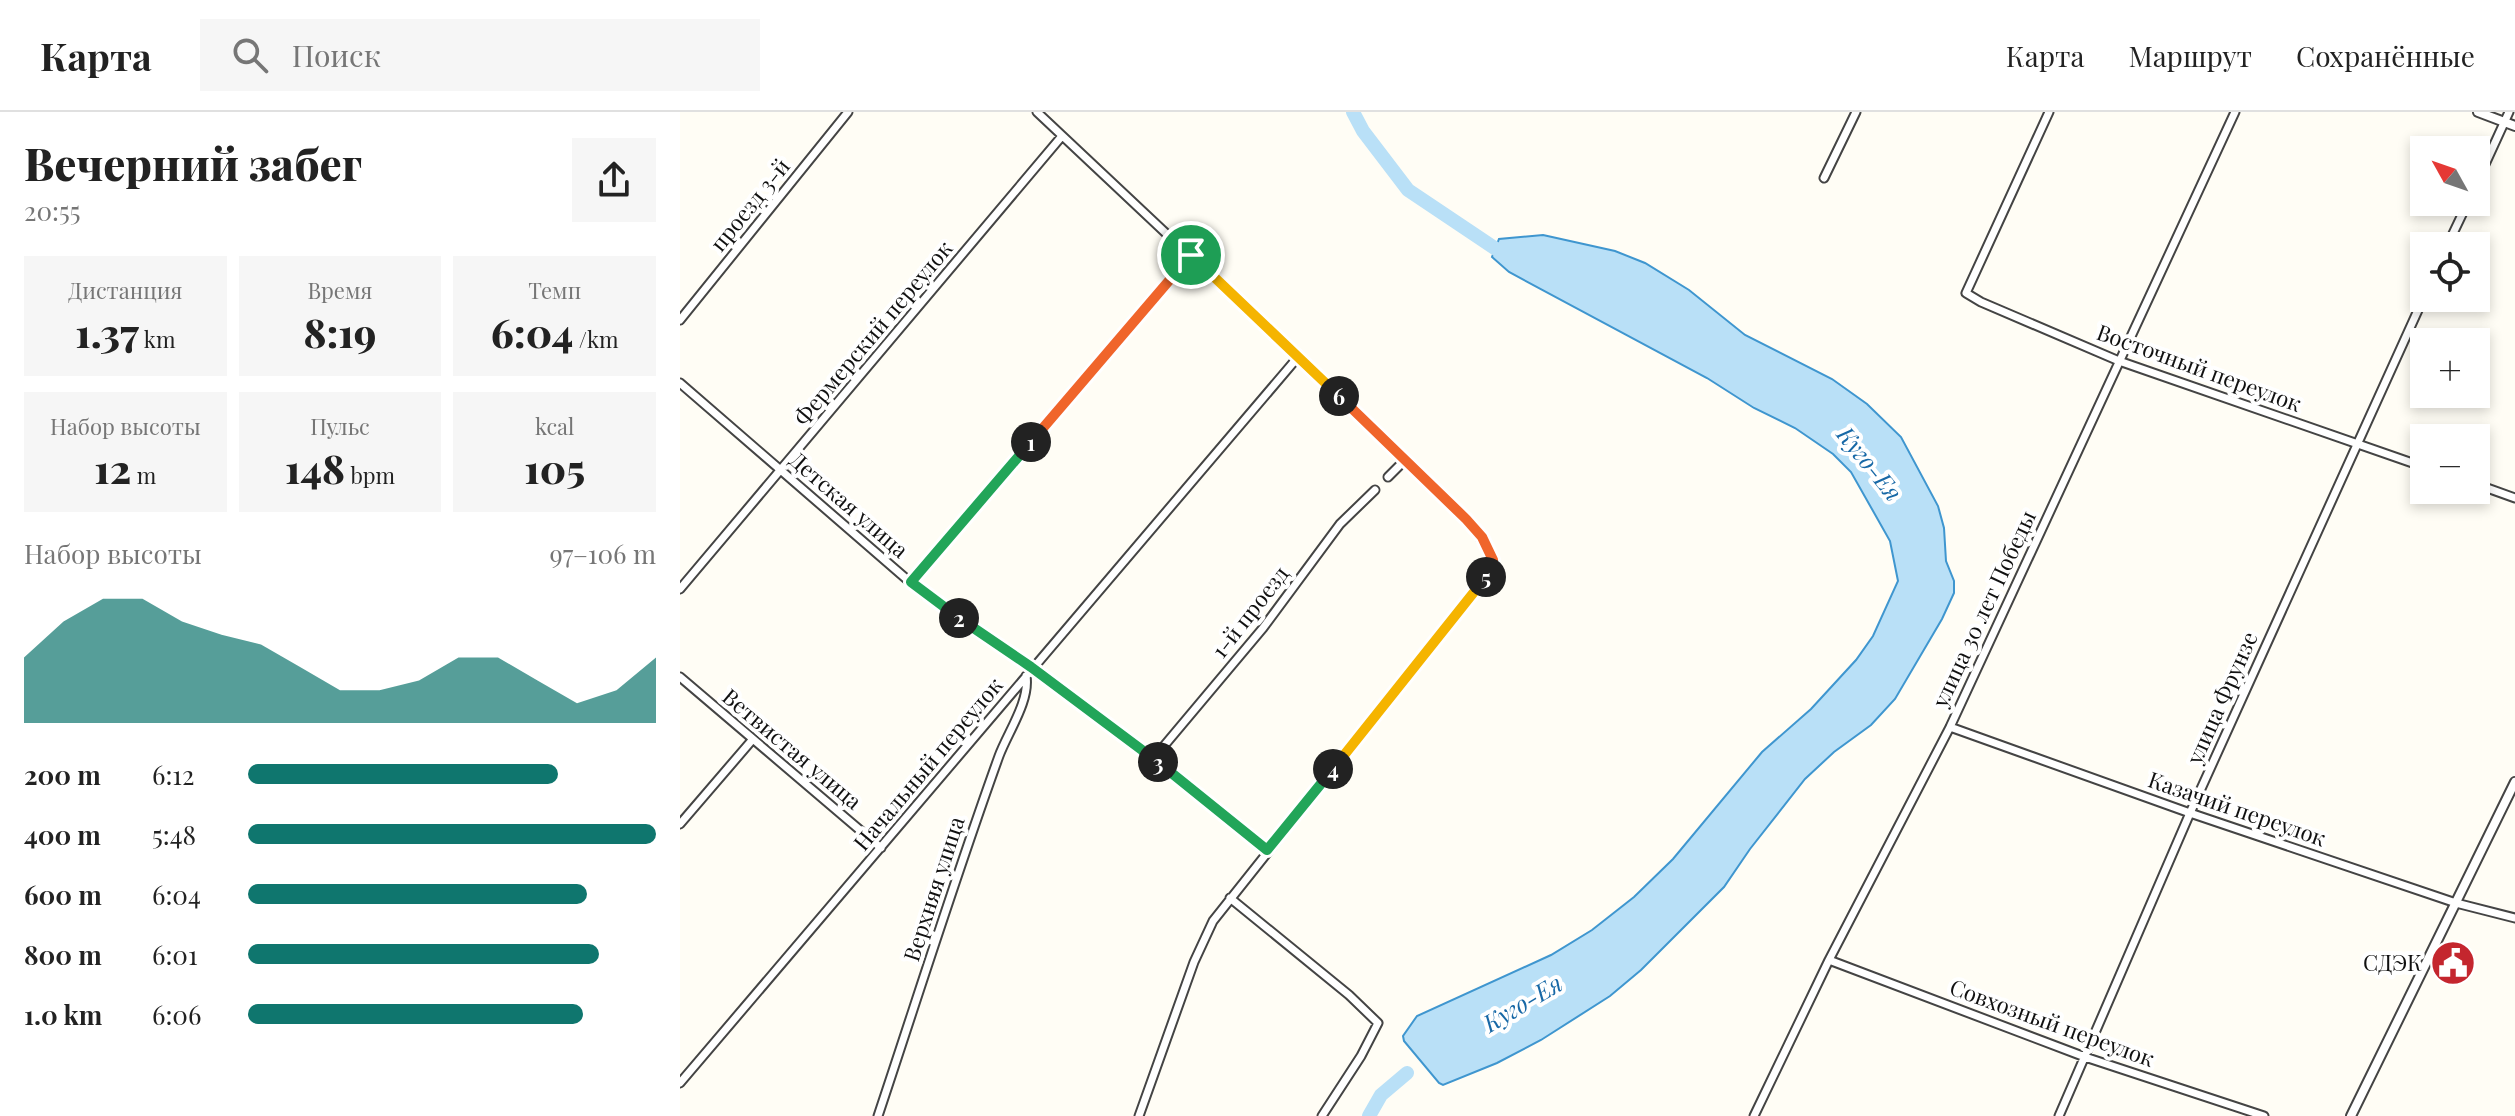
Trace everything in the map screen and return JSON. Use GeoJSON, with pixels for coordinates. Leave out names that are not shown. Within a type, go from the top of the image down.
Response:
{"type":"FeatureCollection","features":[{"type":"Feature","properties":{"kind":"street","name":"проезд 3-й"},"geometry":{"type":"LineString","coordinates":[[680,320],[848,112]]}},
{"type":"Feature","properties":{"kind":"street"},"geometry":{"type":"LineString","coordinates":[[1037,112],[1406,459],[1475,529],[1493,560],[1490,573],[1213,921],[1194,962],[1139,1116]]}},
{"type":"Feature","properties":{"kind":"street"},"geometry":{"type":"LineString","coordinates":[[1824,178],[1856,112]]}},
{"type":"Feature","properties":{"kind":"street","name":"Восточный переулок"},"geometry":{"type":"LineString","coordinates":[[2049,112],[1966,293],[2119,361],[2410,462]]}},
{"type":"Feature","properties":{"kind":"street","name":"улица 30 лет Победы"},"geometry":{"type":"LineString","coordinates":[[1754,1116],[1829,960],[1950,727],[2235,112]]}},
{"type":"Feature","properties":{"kind":"street"},"geometry":{"type":"LineString","coordinates":[[2478,112],[2515,126]]}},
{"type":"Feature","properties":{"kind":"street"},"geometry":{"type":"LineString","coordinates":[[2490,154],[2509,112]]}},
{"type":"Feature","properties":{"kind":"street","name":"Фермерский переулок"},"geometry":{"type":"LineString","coordinates":[[680,589],[1062,136]]}},
{"type":"Feature","properties":{"kind":"street"},"geometry":{"type":"LineString","coordinates":[[911,582],[1191,255]]}},
{"type":"Feature","properties":{"kind":"street","name":"улица Фрунзе"},"geometry":{"type":"LineString","coordinates":[[2059,1116],[2190,813],[2417,312]]}},
{"type":"Feature","properties":{"kind":"street","name":"Начальный переулок"},"geometry":{"type":"LineString","coordinates":[[680,1083],[1298,357]]}},
{"type":"Feature","properties":{"kind":"street","name":"Детская улица"},"geometry":{"type":"LineString","coordinates":[[680,383],[911,582],[1031,667],[1267,850]]}},
{"type":"Feature","properties":{"kind":"street"},"geometry":{"type":"LineString","coordinates":[[1388,477],[1406,459]]}},
{"type":"Feature","properties":{"kind":"street"},"geometry":{"type":"LineString","coordinates":[[2490,489],[2515,498]]}},
{"type":"Feature","properties":{"kind":"street","name":"1-й проезд"},"geometry":{"type":"LineString","coordinates":[[1153,759],[1263,628],[1340,524],[1375,490]]}},
{"type":"Feature","properties":{"kind":"street","name":"Верхняя улица"},"geometry":{"type":"LineString","coordinates":[[878,1116],[969,839],[1026,691],[1025,675]]}},
{"type":"Feature","properties":{"kind":"street","name":"Ветвистая улица"},"geometry":{"type":"LineString","coordinates":[[680,677],[881,848]]}},
{"type":"Feature","properties":{"kind":"street","name":"Казачий переулок"},"geometry":{"type":"LineString","coordinates":[[1950,727],[2456,903],[2515,918]]}},
{"type":"Feature","properties":{"kind":"street"},"geometry":{"type":"LineString","coordinates":[[680,824],[753,739]]}},
{"type":"Feature","properties":{"kind":"street"},"geometry":{"type":"LineString","coordinates":[[2351,1116],[2515,782]]}},
{"type":"Feature","properties":{"kind":"street"},"geometry":{"type":"LineString","coordinates":[[1230,898],[1349,995],[1378,1023],[1361,1056],[1322,1116]]}},
{"type":"Feature","properties":{"kind":"street","name":"Совхозный переулок"},"geometry":{"type":"LineString","coordinates":[[1829,960],[2085,1057],[2264,1116]]}},
{"type":"Feature","properties":{"kind":"water"},"geometry":{"type":"Polygon","coordinates":[[[1543,235],[1615,251],[1645,263],[1689,290],[1745,335],[1832,379],[1867,404],[1901,437],[1938,506],[1954,593],[1895,699],[1871,725],[1834,752],[1805,779],[1724,887],[1641,970],[1610,996],[1541,1040],[1497,1063],[1443,1085],[1404,1041],[1403,1036],[1417,1016],[1551,955],[1592,930],[1634,897],[1673,859],[1762,752],[1811,709],[1856,660],[1873,636],[1898,581],[1890,541],[1851,472],[1833,454],[1795,428],[1754,408],[1707,378],[1509,272],[1492,257],[1499,239],[1543,235]]]}},
{"type":"Feature","properties":{"kind":"waterway","name":"Куго-Ея"},"geometry":{"type":"LineString","coordinates":[[1353,112],[1363,131],[1408,190],[1511,259]]}},
{"type":"Feature","properties":{"kind":"waterway","name":"Куго-Ея"},"geometry":{"type":"LineString","coordinates":[[1369,1116],[1381,1095],[1407,1073]]}},
{"type":"Feature","properties":{"kind":"place","name":"СДЭК"},"geometry":{"type":"Point","coordinates":[2453,963]}},
{"type":"Feature","properties":{"kind":"route"},"geometry":{"type":"LineString","coordinates":[[1191,255],[1466,519],[1482,537],[1493,560],[1490,573],[1267,850],[1031,667],[925,595],[911,582],[1191,255]]}}]}
